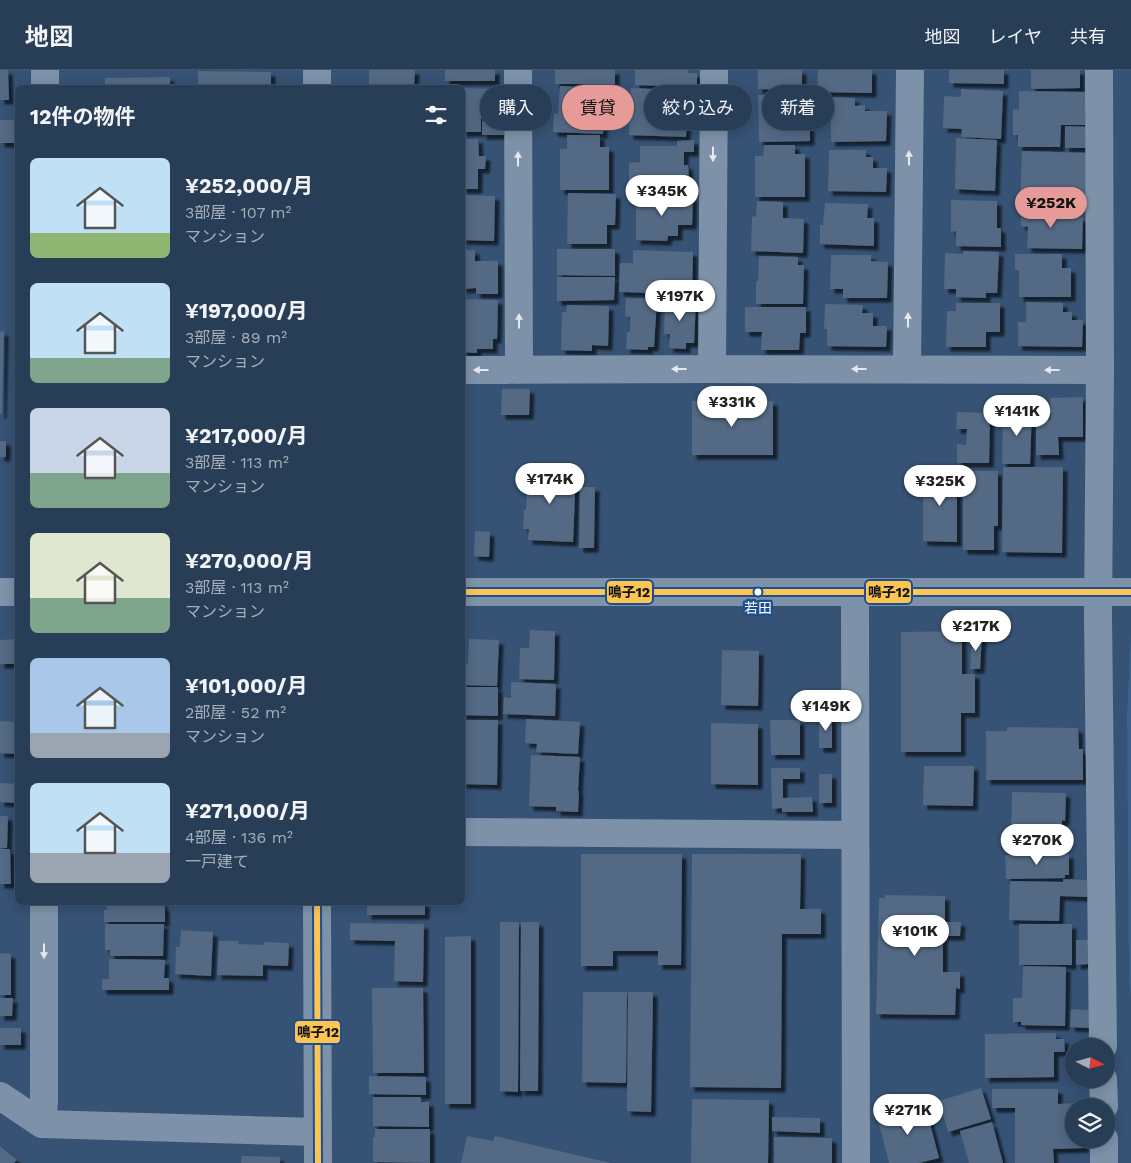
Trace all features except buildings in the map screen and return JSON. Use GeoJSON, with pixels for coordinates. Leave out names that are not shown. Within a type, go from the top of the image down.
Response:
{"type":"FeatureCollection","features":[{"type":"Feature","properties":{"kind":"street"},"geometry":{"type":"LineString","coordinates":[[45,70],[45,85]]}},
{"type":"Feature","properties":{"kind":"street"},"geometry":{"type":"LineString","coordinates":[[317,70],[317,85]]}},
{"type":"Feature","properties":{"kind":"street"},"geometry":{"type":"LineString","coordinates":[[518,70],[520,370]]}},
{"type":"Feature","properties":{"kind":"street"},"geometry":{"type":"LineString","coordinates":[[712,369],[714,70]]}},
{"type":"Feature","properties":{"kind":"street"},"geometry":{"type":"LineString","coordinates":[[907,369],[910,70]]}},
{"type":"Feature","properties":{"kind":"street"},"geometry":{"type":"LineString","coordinates":[[1099,70],[1100,370],[1118,592],[1103,1038]]}},
{"type":"Feature","properties":{"kind":"street"},"geometry":{"type":"LineString","coordinates":[[465,370],[1100,370]]}},
{"type":"Feature","properties":{"kind":"street"},"geometry":{"type":"LineString","coordinates":[[0,592],[15,592]]}},
{"type":"Feature","properties":{"kind":"street"},"geometry":{"type":"LineString","coordinates":[[465,592],[1118,592]]}},
{"type":"Feature","properties":{"kind":"street"},"geometry":{"type":"LineString","coordinates":[[856,592],[856,1163]]}},
{"type":"Feature","properties":{"kind":"street"},"geometry":{"type":"LineString","coordinates":[[465,832],[855,835]]}},
{"type":"Feature","properties":{"kind":"street"},"geometry":{"type":"LineString","coordinates":[[42,1124],[44,1101],[44,905]]}},
{"type":"Feature","properties":{"kind":"street"},"geometry":{"type":"LineString","coordinates":[[317,905],[318,1163]]}},
{"type":"Feature","properties":{"kind":"street"},"geometry":{"type":"LineString","coordinates":[[0,1096],[42,1124],[318,1132]]}},
{"type":"Feature","properties":{"kind":"street"},"geometry":{"type":"LineString","coordinates":[[1104,1148],[1104,1163]]}},
{"type":"Feature","properties":{"kind":"water"},"geometry":{"type":"Polygon","coordinates":[[[1131,632],[1131,999],[1129,973],[1127,715],[1131,632]]]}},
{"type":"Feature","properties":{"kind":"transit line","name":"鳴子12"},"geometry":{"type":"LineString","coordinates":[[465,592],[1131,592]]}},
{"type":"Feature","properties":{"kind":"transit line","name":"鳴子12"},"geometry":{"type":"LineString","coordinates":[[317,905],[318,1163]]}},
{"type":"Feature","properties":{"kind":"place","name":"若田"},"geometry":{"type":"Point","coordinates":[758,592]}}]}
